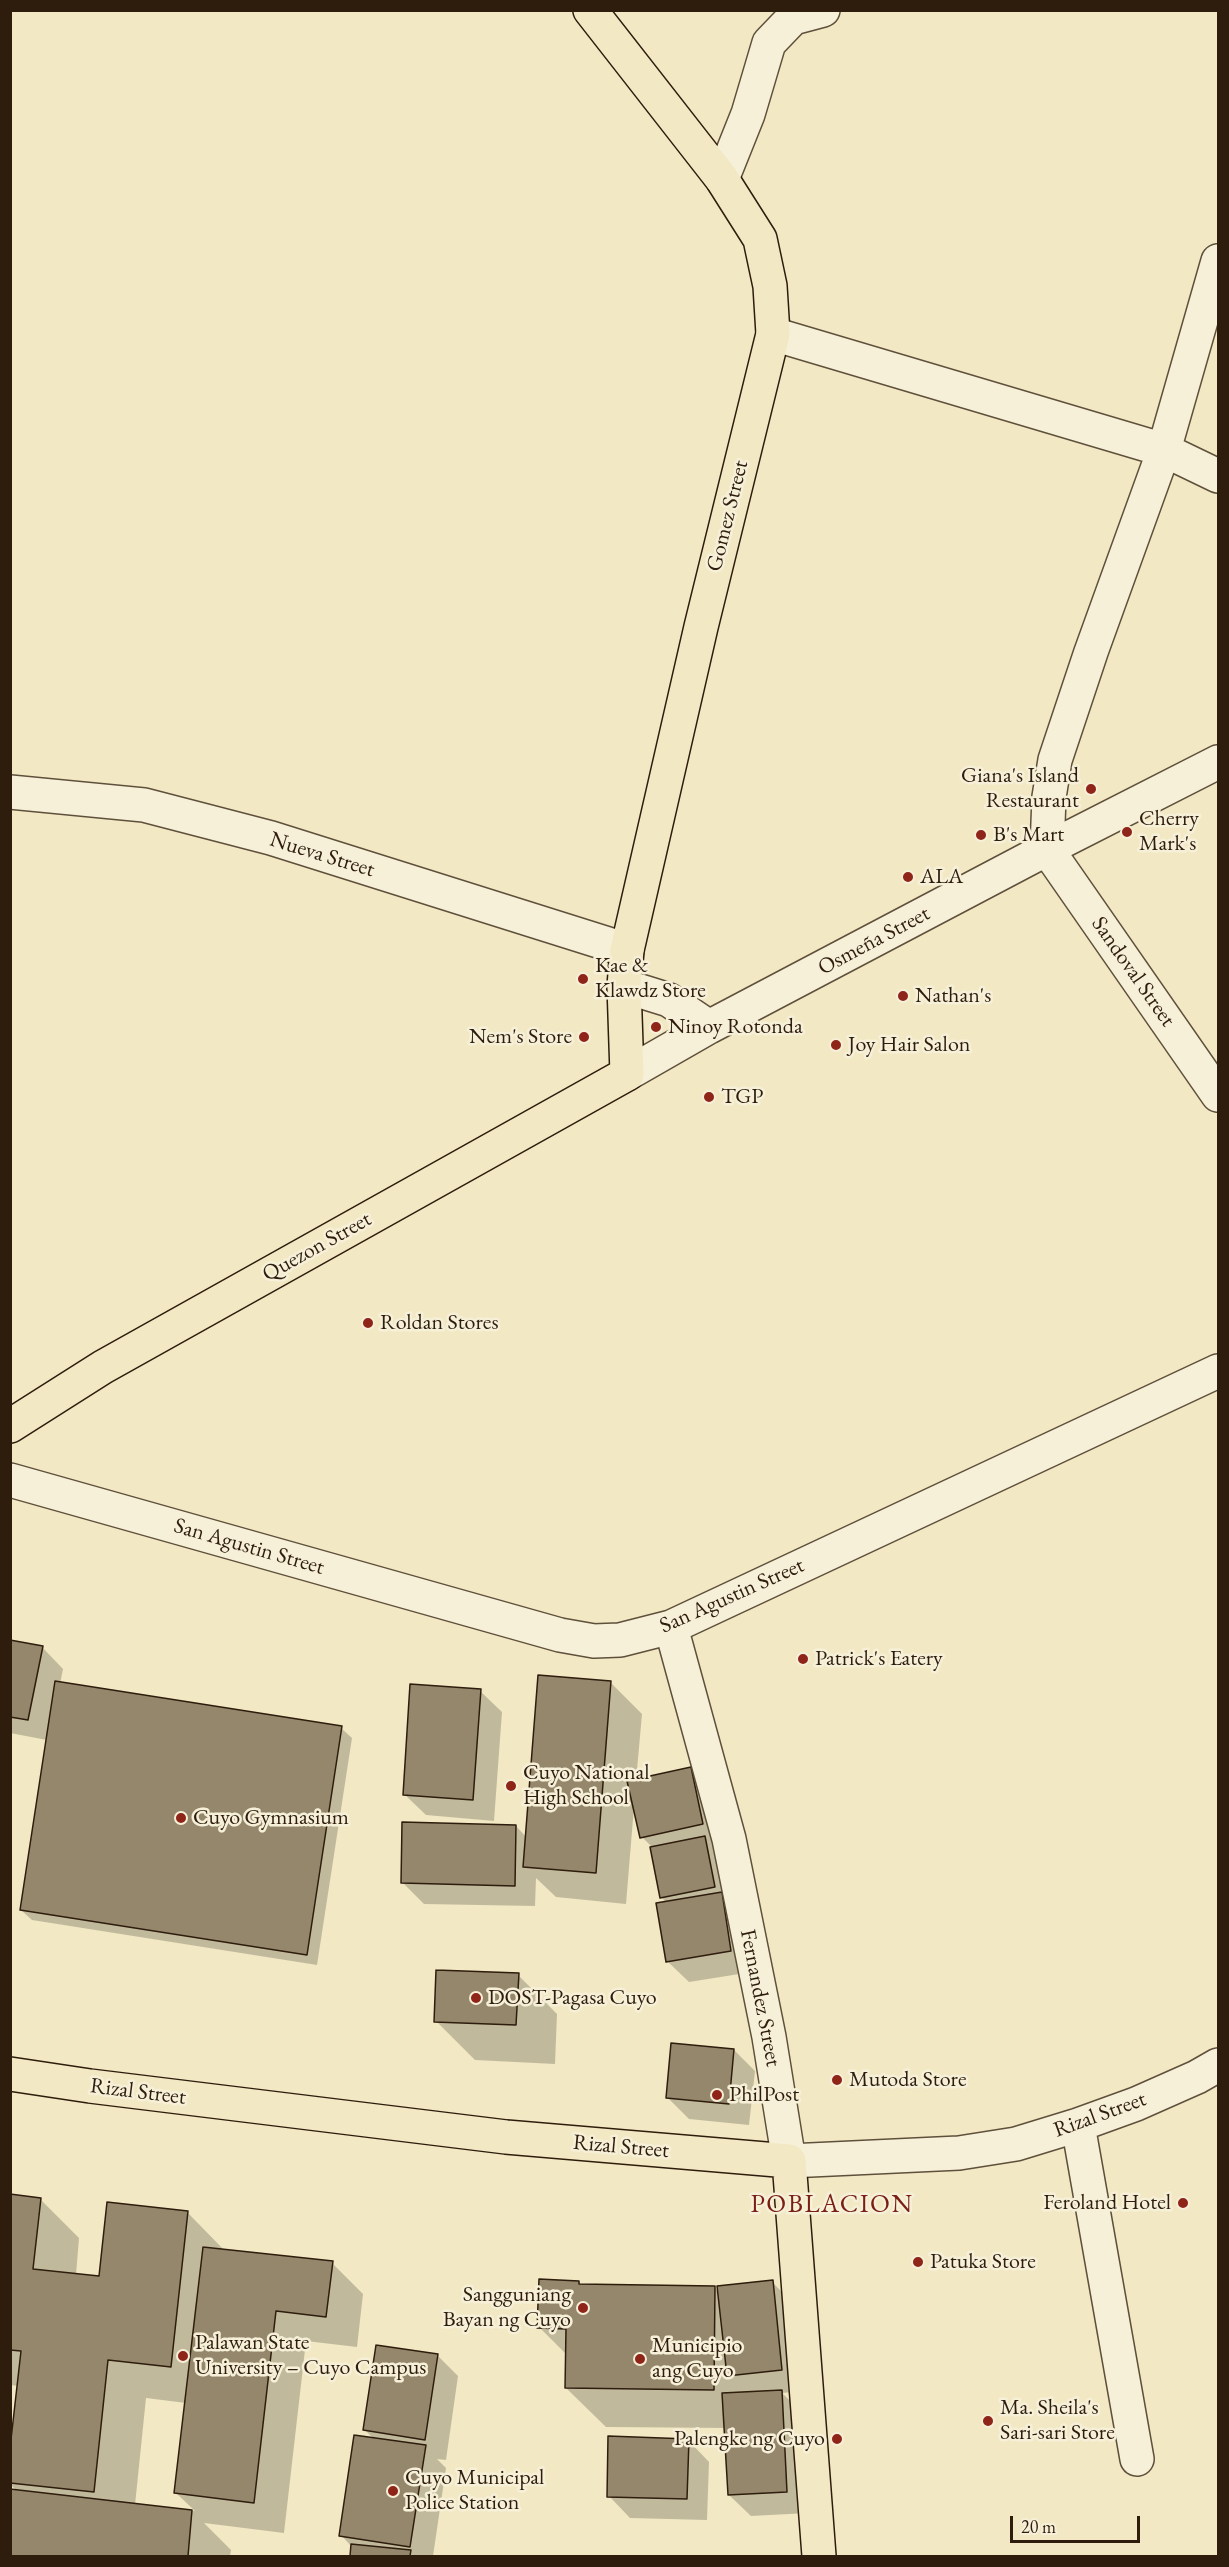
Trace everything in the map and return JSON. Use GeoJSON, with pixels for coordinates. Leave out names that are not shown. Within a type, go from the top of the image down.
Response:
{"type":"FeatureCollection","features":[{"type":"Feature","properties":{"kind":"main road","name":"Gomez Street"},"geometry":{"type":"LineString","coordinates":[[590,10],[722,179],[760,239],[770,286],[773,334],[701,627],[627,950],[624,986],[627,1074]]}},
{"type":"Feature","properties":{"kind":"main road","name":"Quezon Street"},"geometry":{"type":"LineString","coordinates":[[10,1426],[103,1367],[627,1074]]}},
{"type":"Feature","properties":{"kind":"main road","name":"Rizal Street"},"geometry":{"type":"LineString","coordinates":[[10,2074],[102,2088],[506,2137],[789,2161]]}},
{"type":"Feature","properties":{"kind":"main road","name":"Fernandez Street"},"geometry":{"type":"LineString","coordinates":[[789,2161],[819,2556]]}},
{"type":"Feature","properties":{"kind":"street"},"geometry":{"type":"LineString","coordinates":[[722,179],[748,114],[769,43],[793,18],[823,10]]}},
{"type":"Feature","properties":{"kind":"street"},"geometry":{"type":"LineString","coordinates":[[1047,849],[1049,797],[1055,760],[1090,652],[1164,450],[1218,261]]}},
{"type":"Feature","properties":{"kind":"street"},"geometry":{"type":"LineString","coordinates":[[773,334],[1164,450],[1218,476]]}},
{"type":"Feature","properties":{"kind":"street","name":"Osmeña Street"},"geometry":{"type":"LineString","coordinates":[[627,1074],[709,1027],[1218,762]]}},
{"type":"Feature","properties":{"kind":"street","name":"Nueva Street"},"geometry":{"type":"LineString","coordinates":[[10,792],[144,805],[271,838],[627,950]]}},
{"type":"Feature","properties":{"kind":"street","name":"Sandoval Street"},"geometry":{"type":"LineString","coordinates":[[1047,849],[1218,1095]]}},
{"type":"Feature","properties":{"kind":"street"},"geometry":{"type":"LineString","coordinates":[[624,986],[669,1000],[709,1027]]}},
{"type":"Feature","properties":{"kind":"street","name":"San Agustin Street"},"geometry":{"type":"LineString","coordinates":[[10,1480],[560,1635],[594,1641],[620,1640],[671,1626],[1218,1371]]}},
{"type":"Feature","properties":{"kind":"street","name":"Fernandez Street"},"geometry":{"type":"LineString","coordinates":[[671,1626],[729,1839],[769,2037],[789,2161]]}},
{"type":"Feature","properties":{"kind":"street","name":"Rizal Street"},"geometry":{"type":"LineString","coordinates":[[789,2161],[959,2153],[1016,2144],[1136,2104],[1197,2077],[1218,2065]]}},
{"type":"Feature","properties":{"kind":"street"},"geometry":{"type":"LineString","coordinates":[[1078,2125],[1137,2459]]}},
{"type":"Feature","properties":{"kind":"building"},"geometry":{"type":"Polygon","coordinates":[[[10,1640],[43,1646],[28,1720],[10,1717],[10,1640]]]}},
{"type":"Feature","properties":{"kind":"building"},"geometry":{"type":"Polygon","coordinates":[[[538,1675],[611,1681],[596,1873],[523,1867],[538,1675]]]}},
{"type":"Feature","properties":{"kind":"building","name":"Cuyo Gymnasium"},"geometry":{"type":"Polygon","coordinates":[[[55,1681],[342,1726],[307,1955],[20,1910],[55,1681]]]}},
{"type":"Feature","properties":{"kind":"building"},"geometry":{"type":"Polygon","coordinates":[[[410,1684],[481,1689],[473,1800],[403,1795],[410,1684]]]}},
{"type":"Feature","properties":{"kind":"building"},"geometry":{"type":"Polygon","coordinates":[[[691,1767],[703,1824],[640,1838],[627,1781],[691,1767]]]}},
{"type":"Feature","properties":{"kind":"building"},"geometry":{"type":"Polygon","coordinates":[[[402,1822],[516,1825],[515,1886],[401,1883],[402,1822]]]}},
{"type":"Feature","properties":{"kind":"building"},"geometry":{"type":"Polygon","coordinates":[[[705,1836],[715,1887],[660,1898],[650,1847],[705,1836]]]}},
{"type":"Feature","properties":{"kind":"building"},"geometry":{"type":"Polygon","coordinates":[[[722,1892],[731,1951],[666,1962],[656,1903],[722,1892]]]}},
{"type":"Feature","properties":{"kind":"building","name":"DOST-Pagasa Cuyo"},"geometry":{"type":"Polygon","coordinates":[[[436,1970],[519,1973],[516,2025],[434,2022],[436,1970]]]}},
{"type":"Feature","properties":{"kind":"building"},"geometry":{"type":"Polygon","coordinates":[[[671,2043],[734,2049],[729,2104],[666,2098],[671,2043]]]}},
{"type":"Feature","properties":{"kind":"building"},"geometry":{"type":"Polygon","coordinates":[[[10,2194],[41,2198],[33,2269],[99,2276],[107,2202],[188,2211],[171,2367],[108,2360],[94,2492],[10,2483],[10,2448],[21,2351],[10,2350],[10,2194]]]}},
{"type":"Feature","properties":{"kind":"building"},"geometry":{"type":"Polygon","coordinates":[[[203,2247],[333,2261],[326,2317],[276,2311],[254,2503],[174,2493],[203,2247]]]}},
{"type":"Feature","properties":{"kind":"building","name":"Municipio ang Cuyo"},"geometry":{"type":"Polygon","coordinates":[[[539,2279],[579,2281],[579,2284],[715,2286],[714,2390],[565,2388],[566,2329],[537,2328],[539,2279]]]}},
{"type":"Feature","properties":{"kind":"building"},"geometry":{"type":"Polygon","coordinates":[[[773,2280],[782,2370],[727,2376],[717,2286],[773,2280]]]}},
{"type":"Feature","properties":{"kind":"building"},"geometry":{"type":"Polygon","coordinates":[[[376,2345],[438,2354],[425,2440],[363,2430],[376,2345]]]}},
{"type":"Feature","properties":{"kind":"building"},"geometry":{"type":"Polygon","coordinates":[[[782,2390],[787,2492],[728,2495],[722,2393],[782,2390]]]}},
{"type":"Feature","properties":{"kind":"building"},"geometry":{"type":"Polygon","coordinates":[[[354,2435],[426,2445],[410,2547],[339,2536],[354,2435]]]}},
{"type":"Feature","properties":{"kind":"building"},"geometry":{"type":"Polygon","coordinates":[[[608,2436],[689,2439],[687,2499],[607,2497],[608,2436]]]}},
{"type":"Feature","properties":{"kind":"building"},"geometry":{"type":"Polygon","coordinates":[[[10,2489],[192,2510],[188,2556],[10,2556],[10,2489]]]}},
{"type":"Feature","properties":{"kind":"building"},"geometry":{"type":"Polygon","coordinates":[[[351,2544],[411,2550],[410,2556],[350,2556],[351,2544]]]}},
{"type":"Feature","properties":{"kind":"place","name":"Giana's Island Restaurant"},"geometry":{"type":"Point","coordinates":[1091,789]}},
{"type":"Feature","properties":{"kind":"place","name":"Cherry Mark's"},"geometry":{"type":"Point","coordinates":[1127,832]}},
{"type":"Feature","properties":{"kind":"place","name":"B's Mart"},"geometry":{"type":"Point","coordinates":[981,835]}},
{"type":"Feature","properties":{"kind":"place","name":"ALA"},"geometry":{"type":"Point","coordinates":[908,877]}},
{"type":"Feature","properties":{"kind":"place","name":"Kae & Klawdz Store"},"geometry":{"type":"Point","coordinates":[583,979]}},
{"type":"Feature","properties":{"kind":"place","name":"Nathan's"},"geometry":{"type":"Point","coordinates":[903,996]}},
{"type":"Feature","properties":{"kind":"place","name":"Ninoy Rotonda"},"geometry":{"type":"Point","coordinates":[656,1027]}},
{"type":"Feature","properties":{"kind":"place","name":"Nem's Store"},"geometry":{"type":"Point","coordinates":[584,1037]}},
{"type":"Feature","properties":{"kind":"place","name":"Joy Hair Salon"},"geometry":{"type":"Point","coordinates":[836,1045]}},
{"type":"Feature","properties":{"kind":"place","name":"TGP"},"geometry":{"type":"Point","coordinates":[709,1097]}},
{"type":"Feature","properties":{"kind":"place","name":"Roldan Stores"},"geometry":{"type":"Point","coordinates":[368,1323]}},
{"type":"Feature","properties":{"kind":"place","name":"Patrick's Eatery"},"geometry":{"type":"Point","coordinates":[803,1659]}},
{"type":"Feature","properties":{"kind":"place","name":"Cuyo National High School"},"geometry":{"type":"Point","coordinates":[511,1786]}},
{"type":"Feature","properties":{"kind":"place","name":"Cuyo Gymnasium"},"geometry":{"type":"Point","coordinates":[181,1818]}},
{"type":"Feature","properties":{"kind":"place","name":"DOST-Pagasa Cuyo"},"geometry":{"type":"Point","coordinates":[476,1998]}},
{"type":"Feature","properties":{"kind":"place","name":"Mutoda Store"},"geometry":{"type":"Point","coordinates":[837,2080]}},
{"type":"Feature","properties":{"kind":"place","name":"PhilPost"},"geometry":{"type":"Point","coordinates":[717,2095]}},
{"type":"Feature","properties":{"kind":"place","name":"Feroland Hotel"},"geometry":{"type":"Point","coordinates":[1183,2203]}},
{"type":"Feature","properties":{"kind":"place","name":"Patuka Store"},"geometry":{"type":"Point","coordinates":[918,2262]}},
{"type":"Feature","properties":{"kind":"place","name":"Sangguniang Bayan ng Cuyo"},"geometry":{"type":"Point","coordinates":[583,2308]}},
{"type":"Feature","properties":{"kind":"place","name":"Palawan State University – Cuyo Campus"},"geometry":{"type":"Point","coordinates":[183,2356]}},
{"type":"Feature","properties":{"kind":"place","name":"Municipio ang Cuyo"},"geometry":{"type":"Point","coordinates":[640,2359]}},
{"type":"Feature","properties":{"kind":"place","name":"Ma. Sheila's Sari-sari Store"},"geometry":{"type":"Point","coordinates":[988,2421]}},
{"type":"Feature","properties":{"kind":"place","name":"Palengke ng Cuyo"},"geometry":{"type":"Point","coordinates":[837,2439]}},
{"type":"Feature","properties":{"kind":"place","name":"Cuyo Municipal Police Station"},"geometry":{"type":"Point","coordinates":[393,2491]}},
{"type":"Feature","properties":{"kind":"district","name":"POBLACION"},"geometry":{"type":"Point","coordinates":[832,2205]}}]}
